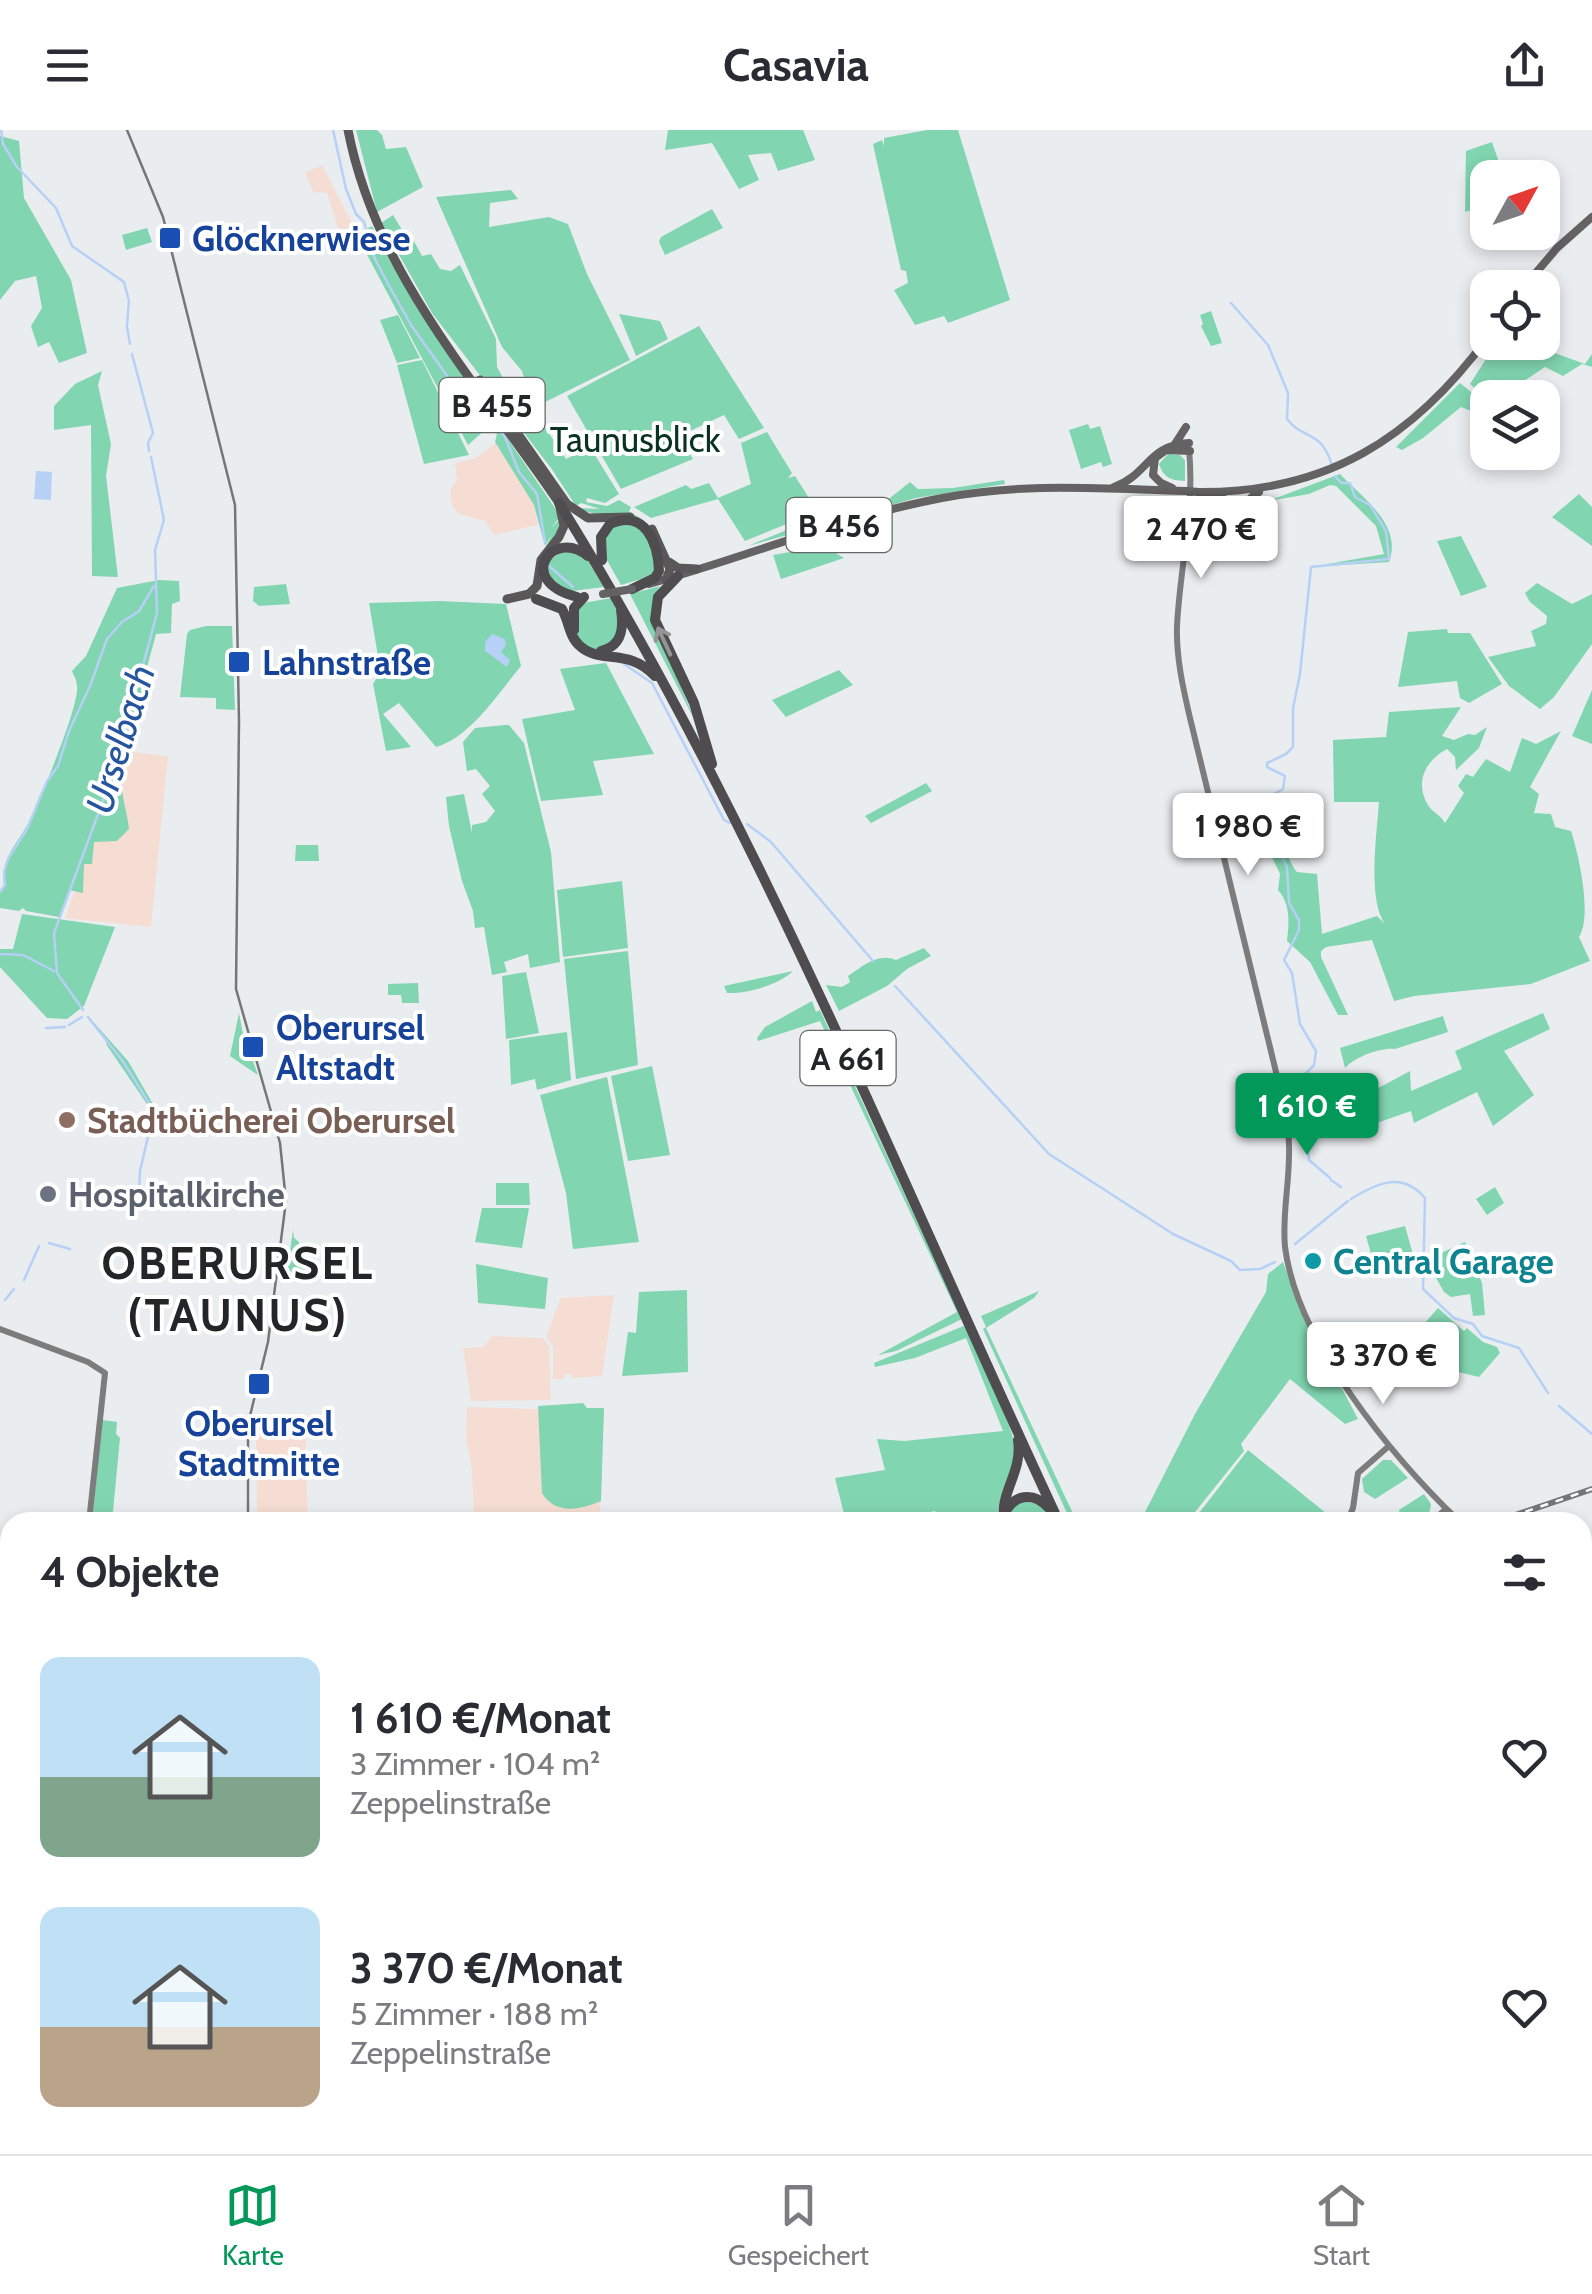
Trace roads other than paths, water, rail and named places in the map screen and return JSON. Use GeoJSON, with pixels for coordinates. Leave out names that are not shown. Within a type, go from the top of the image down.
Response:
{"type":"FeatureCollection","features":[{"type":"Feature","properties":{"kind":"highway","name":"B 455"},"geometry":{"type":"LineString","coordinates":[[348,130],[355,165],[377,228],[421,309],[496,400],[563,504]]}},
{"type":"Feature","properties":{"kind":"highway"},"geometry":{"type":"LineString","coordinates":[[563,504],[588,518],[627,516],[641,520],[654,532],[672,578]]}},
{"type":"Feature","properties":{"kind":"highway"},"geometry":{"type":"LineString","coordinates":[[506,599],[529,594],[537,586],[541,560],[564,526],[563,504]]}},
{"type":"Feature","properties":{"kind":"highway","name":"A 661"},"geometry":{"type":"LineString","coordinates":[[563,504],[712,764],[847,1040],[1057,1512]]}},
{"type":"Feature","properties":{"kind":"highway"},"geometry":{"type":"LineString","coordinates":[[600,564],[601,537],[610,524],[628,520],[648,529],[659,571],[655,578],[632,589]]}},
{"type":"Feature","properties":{"kind":"highway"},"geometry":{"type":"LineString","coordinates":[[600,564],[575,548],[562,547],[548,556],[543,570],[547,583],[556,591],[580,597],[574,608],[574,630],[580,643],[594,651],[606,650],[619,638],[620,604]]}},
{"type":"Feature","properties":{"kind":"highway"},"geometry":{"type":"LineString","coordinates":[[667,560],[678,568],[697,569]]}},
{"type":"Feature","properties":{"kind":"highway","name":"A 661"},"geometry":{"type":"LineString","coordinates":[[600,564],[670,696],[842,1045],[1056,1512]]}},
{"type":"Feature","properties":{"kind":"highway","name":"A 661"},"geometry":{"type":"LineString","coordinates":[[672,578],[658,597],[655,620],[694,704],[712,764]]}},
{"type":"Feature","properties":{"kind":"highway","name":"A 661"},"geometry":{"type":"LineString","coordinates":[[536,600],[562,609],[581,648],[636,661],[650,671],[670,696]]}},
{"type":"Feature","properties":{"kind":"highway","name":"A 661"},"geometry":{"type":"LineString","coordinates":[[1003,1512],[1003,1502],[1020,1458],[1014,1425]]}},
{"type":"Feature","properties":{"kind":"highway"},"geometry":{"type":"LineString","coordinates":[[1006,1512],[1017,1498],[1028,1496],[1044,1502],[1052,1512]]}},
{"type":"Feature","properties":{"kind":"main road"},"geometry":{"type":"LineString","coordinates":[[1539,270],[1592,217]]}},
{"type":"Feature","properties":{"kind":"main road","name":"B 456"},"geometry":{"type":"LineString","coordinates":[[580,597],[632,589],[890,509],[945,497],[1010,488],[1200,492],[1265,488],[1326,472],[1357,458],[1404,428],[1444,391],[1470,360]]}},
{"type":"Feature","properties":{"kind":"main road"},"geometry":{"type":"LineString","coordinates":[[1111,488],[1136,476],[1156,452],[1174,444],[1186,427]]}},
{"type":"Feature","properties":{"kind":"main road"},"geometry":{"type":"LineString","coordinates":[[1174,444],[1189,447]]}},
{"type":"Feature","properties":{"kind":"main road"},"geometry":{"type":"LineString","coordinates":[[1186,492],[1161,483],[1152,466],[1162,452],[1189,447]]}},
{"type":"Feature","properties":{"kind":"main road"},"geometry":{"type":"LineString","coordinates":[[1189,447],[1190,532],[1177,630],[1184,690],[1286,1109],[1290,1154],[1284,1229],[1289,1266],[1303,1307],[1354,1398],[1389,1446],[1449,1512]]}},
{"type":"Feature","properties":{"kind":"main road"},"geometry":{"type":"LineString","coordinates":[[1187,548],[1226,531],[1245,501],[1265,488]]}},
{"type":"Feature","properties":{"kind":"main road"},"geometry":{"type":"LineString","coordinates":[[1190,532],[1220,531],[1232,516],[1223,498],[1200,492]]}},
{"type":"Feature","properties":{"kind":"main road"},"geometry":{"type":"LineString","coordinates":[[1190,532],[1204,538]]}},
{"type":"Feature","properties":{"kind":"main road"},"geometry":{"type":"LineString","coordinates":[[0,1329],[88,1362],[104,1373],[90,1512]]}},
{"type":"Feature","properties":{"kind":"main road"},"geometry":{"type":"LineString","coordinates":[[1352,1512],[1358,1474],[1389,1446]]}},
{"type":"Feature","properties":{"kind":"main road"},"geometry":{"type":"LineString","coordinates":[[1443,1512],[1446,1509]]}},
{"type":"Feature","properties":{"kind":"water"},"geometry":{"type":"Polygon","coordinates":[[[36,471],[52,472],[51,500],[34,499],[36,471]]]}},
{"type":"Feature","properties":{"kind":"water"},"geometry":{"type":"Polygon","coordinates":[[[492,634],[505,639],[501,652],[510,660],[507,667],[485,651],[485,642],[492,634]]]}},
{"type":"Feature","properties":{"kind":"waterway","name":"Urselbach"},"geometry":{"type":"LineString","coordinates":[[1,130],[3,144],[17,167],[56,208],[72,246],[124,282],[129,301],[127,325]]}},
{"type":"Feature","properties":{"kind":"waterway"},"geometry":{"type":"LineString","coordinates":[[333,130],[346,189],[356,214],[364,222],[375,259],[411,325],[460,394],[477,416],[494,424],[505,437],[519,472],[537,494],[545,542]]}},
{"type":"Feature","properties":{"kind":"waterway"},"geometry":{"type":"LineString","coordinates":[[1231,303],[1268,345],[1288,393],[1287,419],[1322,445],[1332,465]]}},
{"type":"Feature","properties":{"kind":"waterway","name":"Urselbach"},"geometry":{"type":"LineString","coordinates":[[127,327],[130,344]]}},
{"type":"Feature","properties":{"kind":"waterway","name":"Urselbach"},"geometry":{"type":"LineString","coordinates":[[132,354],[153,433],[149,451]]}},
{"type":"Feature","properties":{"kind":"waterway","name":"Urselbach"},"geometry":{"type":"LineString","coordinates":[[83,1010],[57,973],[54,933],[117,763],[157,613],[155,550],[164,520],[151,457]]}},
{"type":"Feature","properties":{"kind":"waterway"},"geometry":{"type":"LineString","coordinates":[[1330,1178],[1309,1160],[1307,1137],[1291,1095],[1293,1086],[1314,1065],[1316,1051],[1300,1024],[1292,973],[1284,960],[1299,930],[1299,920],[1289,903],[1287,867],[1279,840],[1261,826],[1263,800],[1283,789],[1285,776],[1267,767],[1267,763],[1293,747],[1293,708],[1311,567],[1389,559],[1386,531],[1370,505],[1355,497],[1350,483],[1341,483],[1335,476]]}},
{"type":"Feature","properties":{"kind":"waterway"},"geometry":{"type":"LineString","coordinates":[[549,566],[573,587]]}},
{"type":"Feature","properties":{"kind":"waterway"},"geometry":{"type":"LineString","coordinates":[[0,892],[5,885],[8,859],[58,766],[107,639],[139,611],[154,586]]}},
{"type":"Feature","properties":{"kind":"waterway"},"geometry":{"type":"LineString","coordinates":[[624,664],[652,683],[724,820],[730,823]]}},
{"type":"Feature","properties":{"kind":"waterway"},"geometry":{"type":"LineString","coordinates":[[747,824],[771,842],[873,961]]}},
{"type":"Feature","properties":{"kind":"waterway"},"geometry":{"type":"LineString","coordinates":[[0,954],[23,955],[54,971]]}},
{"type":"Feature","properties":{"kind":"waterway"},"geometry":{"type":"LineString","coordinates":[[895,986],[1049,1154],[1173,1234],[1231,1261],[1240,1270],[1260,1269],[1275,1262]]}},
{"type":"Feature","properties":{"kind":"waterway"},"geometry":{"type":"LineString","coordinates":[[69,1025],[82,1017]]}},
{"type":"Feature","properties":{"kind":"waterway","name":"Urselbach"},"geometry":{"type":"LineString","coordinates":[[88,1017],[124,1063],[154,1111],[139,1192],[127,1215]]}},
{"type":"Feature","properties":{"kind":"waterway"},"geometry":{"type":"LineString","coordinates":[[46,1028],[65,1027]]}},
{"type":"Feature","properties":{"kind":"waterway"},"geometry":{"type":"LineString","coordinates":[[1331,1180],[1341,1187]]}},
{"type":"Feature","properties":{"kind":"waterway"},"geometry":{"type":"LineString","coordinates":[[1351,1199],[1389,1182],[1407,1185],[1425,1198],[1423,1289],[1454,1318],[1473,1324],[1482,1336],[1519,1348],[1548,1393]]}},
{"type":"Feature","properties":{"kind":"waterway"},"geometry":{"type":"LineString","coordinates":[[1295,1244],[1348,1201]]}},
{"type":"Feature","properties":{"kind":"waterway","name":"Urselbach"},"geometry":{"type":"LineString","coordinates":[[49,1243],[70,1249]]}},
{"type":"Feature","properties":{"kind":"waterway","name":"Urselbach"},"geometry":{"type":"LineString","coordinates":[[24,1280],[39,1246]]}},
{"type":"Feature","properties":{"kind":"waterway","name":"Urselbach"},"geometry":{"type":"LineString","coordinates":[[5,1300],[14,1289]]}},
{"type":"Feature","properties":{"kind":"waterway"},"geometry":{"type":"LineString","coordinates":[[1559,1406],[1592,1434]]}},
{"type":"Feature","properties":{"kind":"tram line"},"geometry":{"type":"LineString","coordinates":[[127,130],[163,217],[235,505],[239,721],[236,989],[280,1143],[286,1201],[268,1342],[248,1424],[248,1512]]}},
{"type":"Feature","properties":{"kind":"railway"},"geometry":{"type":"LineString","coordinates":[[1524,1512],[1592,1489]]}},
{"type":"Feature","properties":{"kind":"place","name":"Glöcknerwiese"},"geometry":{"type":"Point","coordinates":[170,238]}},
{"type":"Feature","properties":{"kind":"place","name":"Lahnstraße"},"geometry":{"type":"Point","coordinates":[239,662]}},
{"type":"Feature","properties":{"kind":"place","name":"Oberursel Altstadt"},"geometry":{"type":"Point","coordinates":[253,1047]}},
{"type":"Feature","properties":{"kind":"place","name":"Stadtbücherei Oberursel"},"geometry":{"type":"Point","coordinates":[67,1120]}},
{"type":"Feature","properties":{"kind":"place","name":"Hospitalkirche"},"geometry":{"type":"Point","coordinates":[48,1194]}},
{"type":"Feature","properties":{"kind":"place","name":"Central Garage"},"geometry":{"type":"Point","coordinates":[1313,1261]}},
{"type":"Feature","properties":{"kind":"place","name":"Oberursel Stadtmitte"},"geometry":{"type":"Point","coordinates":[259,1384]}},
{"type":"Feature","properties":{"kind":"district","name":"OBERURSEL (TAUNUS)"},"geometry":{"type":"Point","coordinates":[238,1289]}},
{"type":"Feature","properties":{"kind":"park label","name":"Taunusblick"},"geometry":{"type":"Point","coordinates":[635,439]}}]}
